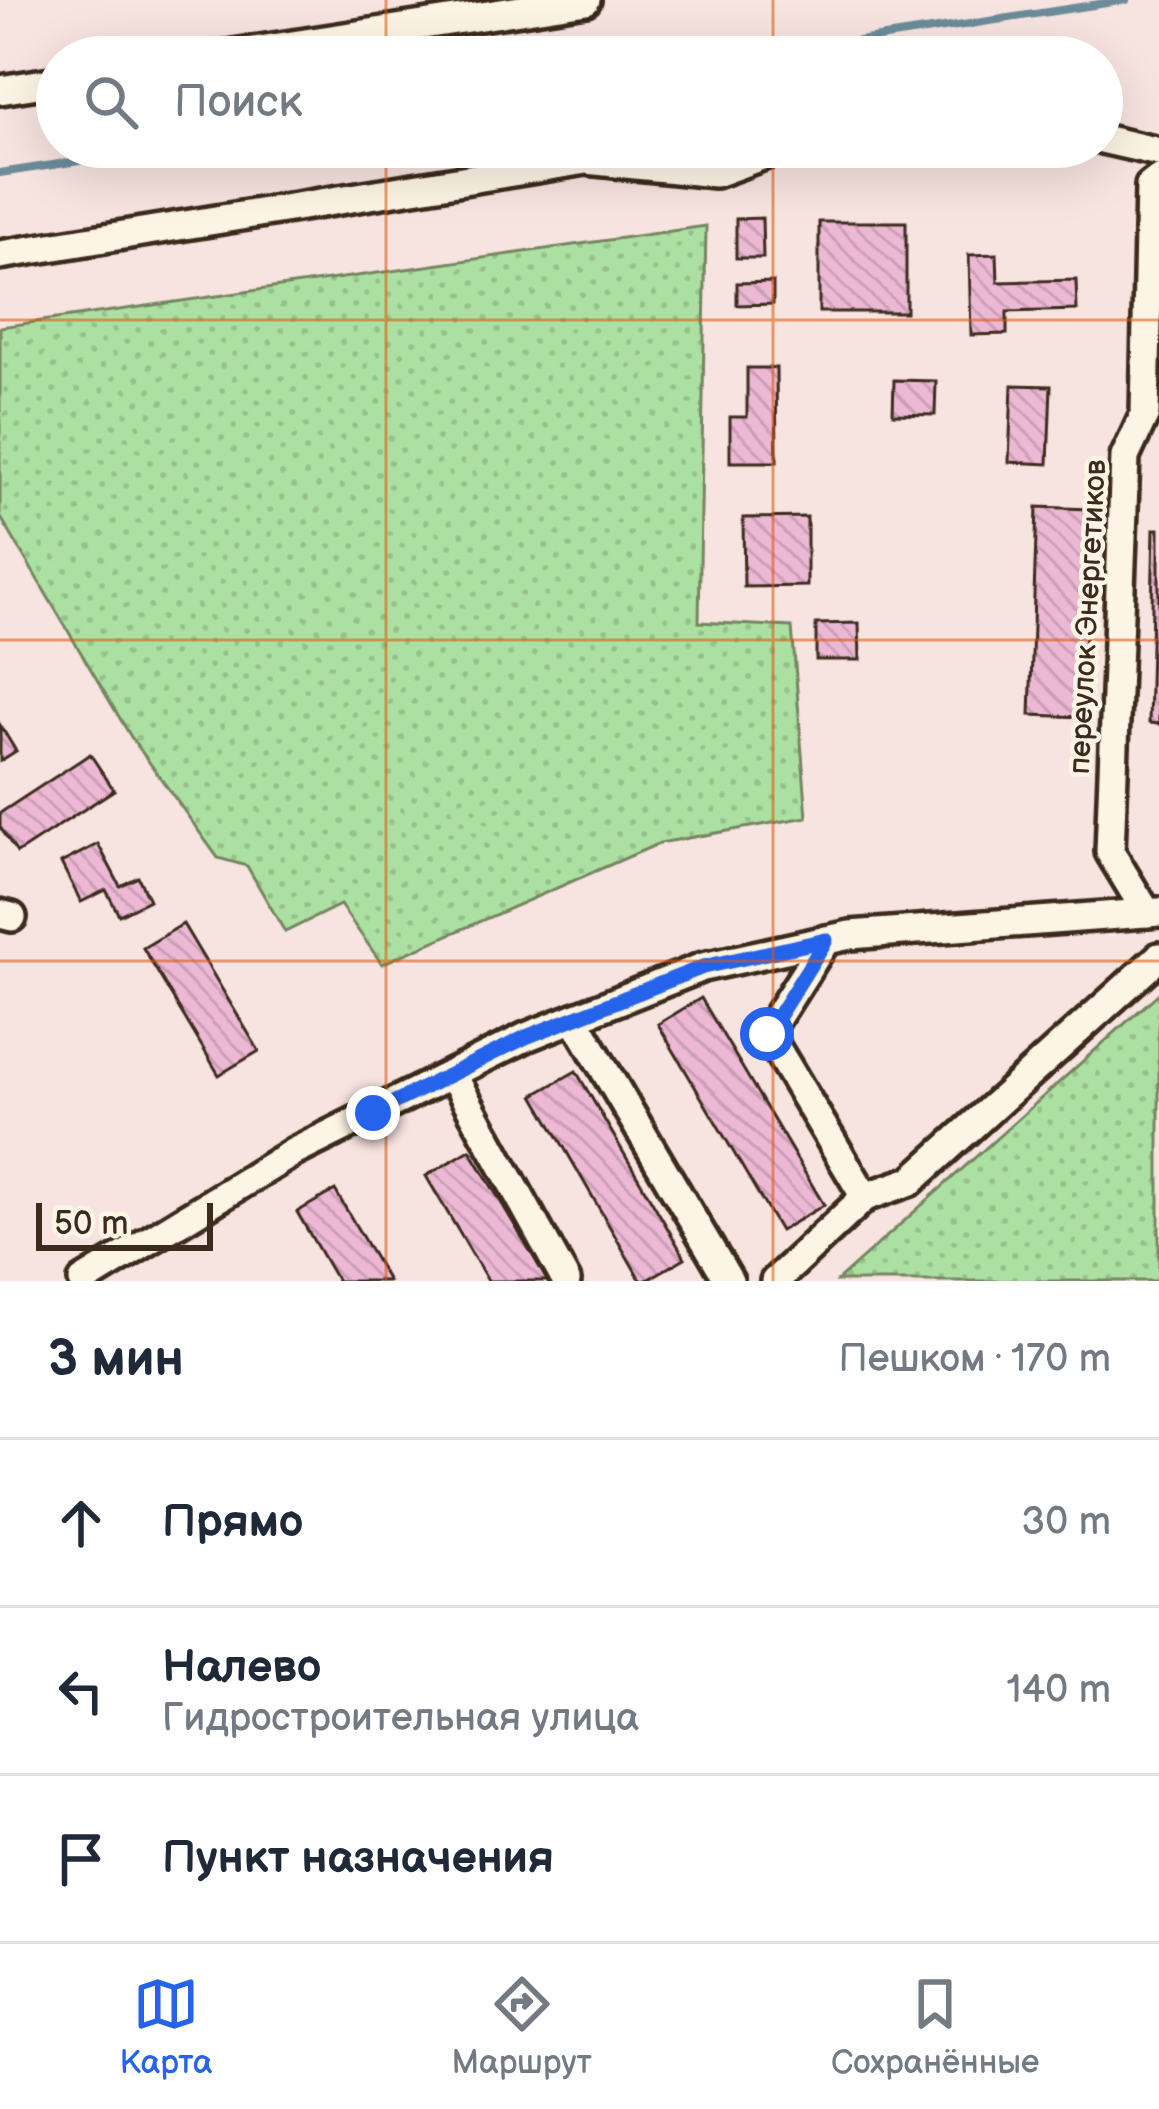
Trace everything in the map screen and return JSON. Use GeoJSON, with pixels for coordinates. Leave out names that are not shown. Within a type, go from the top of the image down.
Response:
{"type":"FeatureCollection","features":[{"type":"Feature","properties":{"kind":"street"},"geometry":{"type":"LineString","coordinates":[[351,36],[586,0]]}},
{"type":"Feature","properties":{"kind":"street"},"geometry":{"type":"LineString","coordinates":[[0,90],[36,84]]}},
{"type":"Feature","properties":{"kind":"street"},"geometry":{"type":"LineString","coordinates":[[1123,144],[1159,152]]}},
{"type":"Feature","properties":{"kind":"street"},"geometry":{"type":"LineString","coordinates":[[0,255],[537,168]]}},
{"type":"Feature","properties":{"kind":"street"},"geometry":{"type":"LineString","coordinates":[[665,168],[715,173],[729,168]]}},
{"type":"Feature","properties":{"kind":"street","name":"переулок Энергетиков"},"geometry":{"type":"LineString","coordinates":[[1153,912],[1110,853],[1125,457],[1145,414],[1150,186],[1159,179]]}},
{"type":"Feature","properties":{"kind":"street"},"geometry":{"type":"LineString","coordinates":[[82,1281],[294,1152],[574,1018],[703,967],[850,935],[1153,912]]}},
{"type":"Feature","properties":{"kind":"street"},"geometry":{"type":"LineString","coordinates":[[826,940],[767,1034],[865,1197]]}},
{"type":"Feature","properties":{"kind":"street"},"geometry":{"type":"LineString","coordinates":[[776,1281],[865,1197],[911,1181],[1159,957]]}},
{"type":"Feature","properties":{"kind":"street"},"geometry":{"type":"LineString","coordinates":[[574,1018],[729,1281]]}},
{"type":"Feature","properties":{"kind":"street"},"geometry":{"type":"LineString","coordinates":[[452,1074],[566,1281]]}},
{"type":"Feature","properties":{"kind":"green space"},"geometry":{"type":"Polygon","coordinates":[[[706,226],[699,622],[792,627],[807,817],[660,843],[382,964],[340,905],[285,932],[247,866],[218,858],[131,737],[0,516],[0,327],[706,226]]]}},
{"type":"Feature","properties":{"kind":"green space"},"geometry":{"type":"Polygon","coordinates":[[[1159,993],[1159,1281],[837,1281],[1159,993]]]}},
{"type":"Feature","properties":{"kind":"building"},"geometry":{"type":"Polygon","coordinates":[[[762,218],[763,258],[736,258],[736,219],[762,218]]]}},
{"type":"Feature","properties":{"kind":"building"},"geometry":{"type":"Polygon","coordinates":[[[819,222],[906,222],[906,312],[819,312],[819,222]]]}},
{"type":"Feature","properties":{"kind":"building"},"geometry":{"type":"Polygon","coordinates":[[[997,254],[998,282],[1076,280],[1077,310],[1007,312],[1007,334],[971,335],[969,255],[997,254]]]}},
{"type":"Feature","properties":{"kind":"building"},"geometry":{"type":"Polygon","coordinates":[[[773,282],[773,304],[737,305],[737,283],[773,282]]]}},
{"type":"Feature","properties":{"kind":"building"},"geometry":{"type":"Polygon","coordinates":[[[747,368],[776,368],[777,462],[730,462],[730,417],[747,417],[747,368]]]}},
{"type":"Feature","properties":{"kind":"building"},"geometry":{"type":"Polygon","coordinates":[[[894,380],[936,381],[935,415],[893,414],[894,380]]]}},
{"type":"Feature","properties":{"kind":"building"},"geometry":{"type":"Polygon","coordinates":[[[1012,385],[1051,386],[1048,464],[1009,462],[1012,385]]]}},
{"type":"Feature","properties":{"kind":"building"},"geometry":{"type":"Polygon","coordinates":[[[1037,507],[1089,509],[1082,717],[1030,715],[1037,507]]]}},
{"type":"Feature","properties":{"kind":"building"},"geometry":{"type":"Polygon","coordinates":[[[807,517],[807,586],[744,587],[743,518],[807,517]]]}},
{"type":"Feature","properties":{"kind":"building"},"geometry":{"type":"Polygon","coordinates":[[[1154,529],[1159,529],[1159,724],[1149,723],[1154,529]]]}},
{"type":"Feature","properties":{"kind":"building"},"geometry":{"type":"Polygon","coordinates":[[[859,623],[860,660],[816,660],[816,624],[859,623]]]}},
{"type":"Feature","properties":{"kind":"building"},"geometry":{"type":"Polygon","coordinates":[[[0,725],[16,751],[0,761],[0,725]]]}},
{"type":"Feature","properties":{"kind":"building"},"geometry":{"type":"Polygon","coordinates":[[[90,754],[114,790],[17,853],[0,827],[0,813],[90,754]]]}},
{"type":"Feature","properties":{"kind":"building"},"geometry":{"type":"Polygon","coordinates":[[[98,844],[120,886],[138,877],[149,900],[119,915],[106,890],[81,902],[61,863],[98,844]]]}},
{"type":"Feature","properties":{"kind":"building"},"geometry":{"type":"Polygon","coordinates":[[[183,924],[259,1051],[219,1075],[143,948],[183,924]]]}},
{"type":"Feature","properties":{"kind":"building"},"geometry":{"type":"Polygon","coordinates":[[[701,998],[824,1205],[780,1231],[658,1024],[701,998]]]}},
{"type":"Feature","properties":{"kind":"building"},"geometry":{"type":"Polygon","coordinates":[[[576,1071],[685,1258],[645,1281],[534,1095],[576,1071]]]}},
{"type":"Feature","properties":{"kind":"building"},"geometry":{"type":"Polygon","coordinates":[[[470,1150],[548,1281],[488,1281],[426,1176],[470,1150]]]}},
{"type":"Feature","properties":{"kind":"building"},"geometry":{"type":"Polygon","coordinates":[[[335,1190],[388,1281],[337,1281],[297,1212],[335,1190]]]}},
{"type":"Feature","properties":{"kind":"waterway"},"geometry":{"type":"LineString","coordinates":[[892,36],[1126,0]]}},
{"type":"Feature","properties":{"kind":"waterway"},"geometry":{"type":"LineString","coordinates":[[0,173],[36,168]]}},
{"type":"Feature","properties":{"kind":"route"},"geometry":{"type":"LineString","coordinates":[[373,1113],[526,1037],[703,967],[826,940],[767,1034]]}}]}
